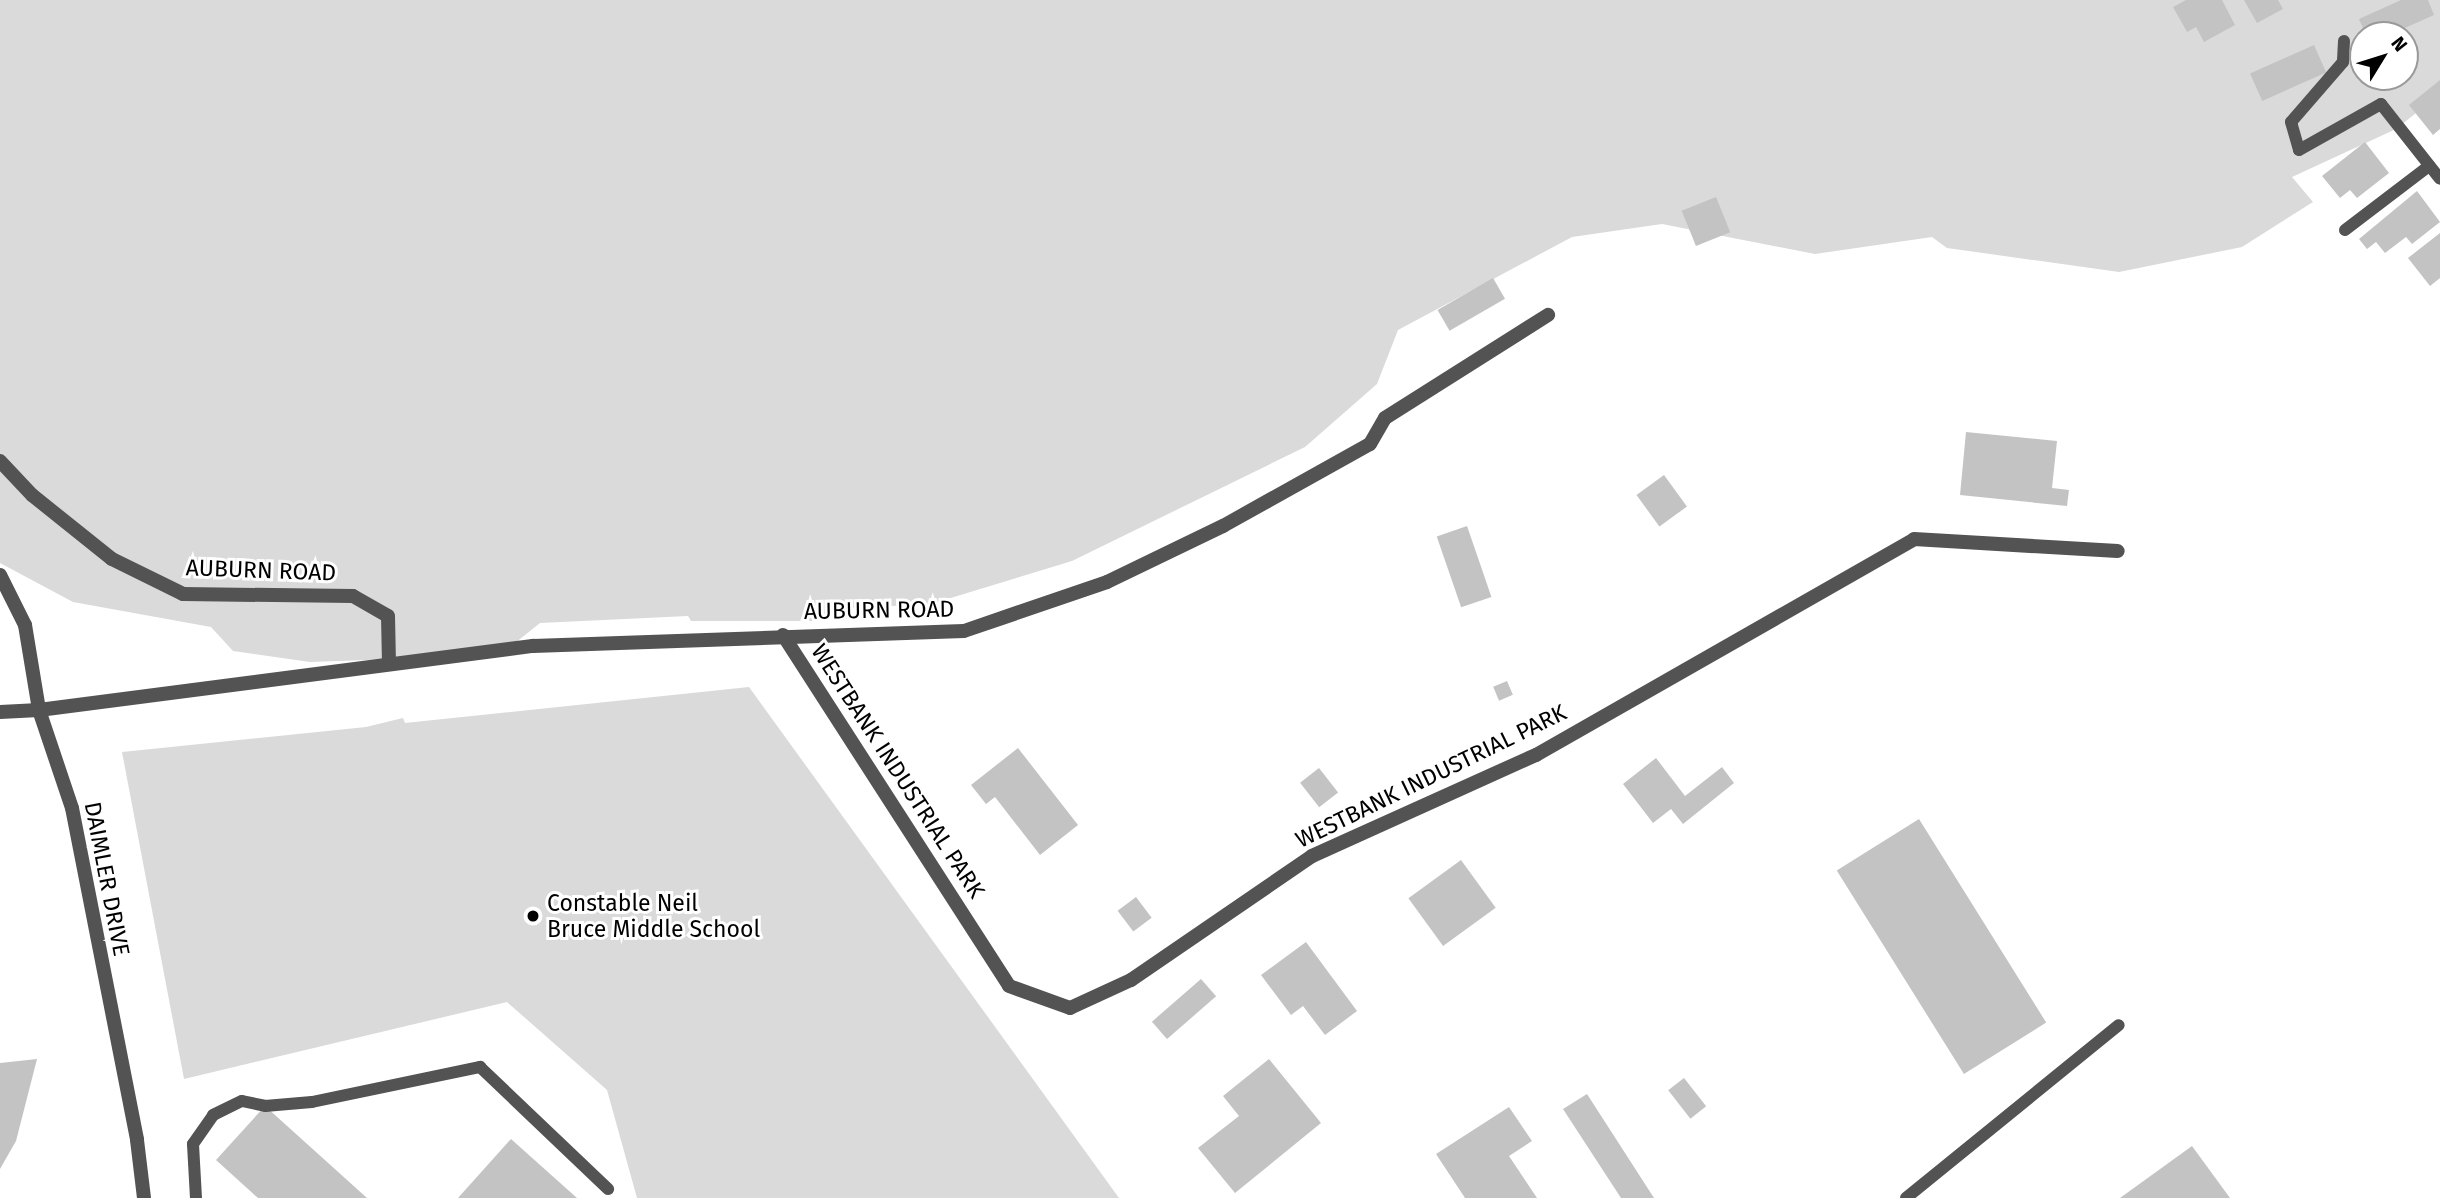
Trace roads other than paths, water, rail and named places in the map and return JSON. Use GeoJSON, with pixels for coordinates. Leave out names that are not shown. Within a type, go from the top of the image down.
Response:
{"type":"FeatureCollection","features":[{"type":"Feature","properties":{"kind":"street","name":"AUBURN ROAD"},"geometry":{"type":"LineString","coordinates":[[0,712],[533,646],[783,635],[964,631],[1107,582],[1223,526],[1370,443],[1385,418],[1548,315]]}},
{"type":"Feature","properties":{"kind":"street","name":"AUBURN ROAD"},"geometry":{"type":"LineString","coordinates":[[0,461],[32,495],[112,559],[183,594],[353,596],[388,616],[389,662]]}},
{"type":"Feature","properties":{"kind":"street","name":"WESTBANK INDUSTRIAL PARK"},"geometry":{"type":"LineString","coordinates":[[783,635],[1009,986],[1070,1008],[1131,980],[1312,856],[1536,755],[1914,540],[2118,551]]}},
{"type":"Feature","properties":{"kind":"street","name":"DAIMLER DRIVE"},"geometry":{"type":"LineString","coordinates":[[0,575],[25,625],[38,709],[72,808],[137,1140],[144,1198]]}},
{"type":"Feature","properties":{"kind":"lane"},"geometry":{"type":"LineString","coordinates":[[2344,41],[2343,62],[2291,122],[2299,150],[2381,104],[2440,179]]}},
{"type":"Feature","properties":{"kind":"lane"},"geometry":{"type":"LineString","coordinates":[[2346,230],[2428,166]]}},
{"type":"Feature","properties":{"kind":"lane"},"geometry":{"type":"LineString","coordinates":[[1906,1198],[2119,1025]]}},
{"type":"Feature","properties":{"kind":"lane"},"geometry":{"type":"LineString","coordinates":[[196,1198],[193,1144],[213,1115],[242,1101],[265,1106],[312,1102],[480,1067],[608,1189]]}},
{"type":"Feature","properties":{"kind":"place","name":"Constable Neil Bruce Middle School"},"geometry":{"type":"Point","coordinates":[533,916]}}]}
